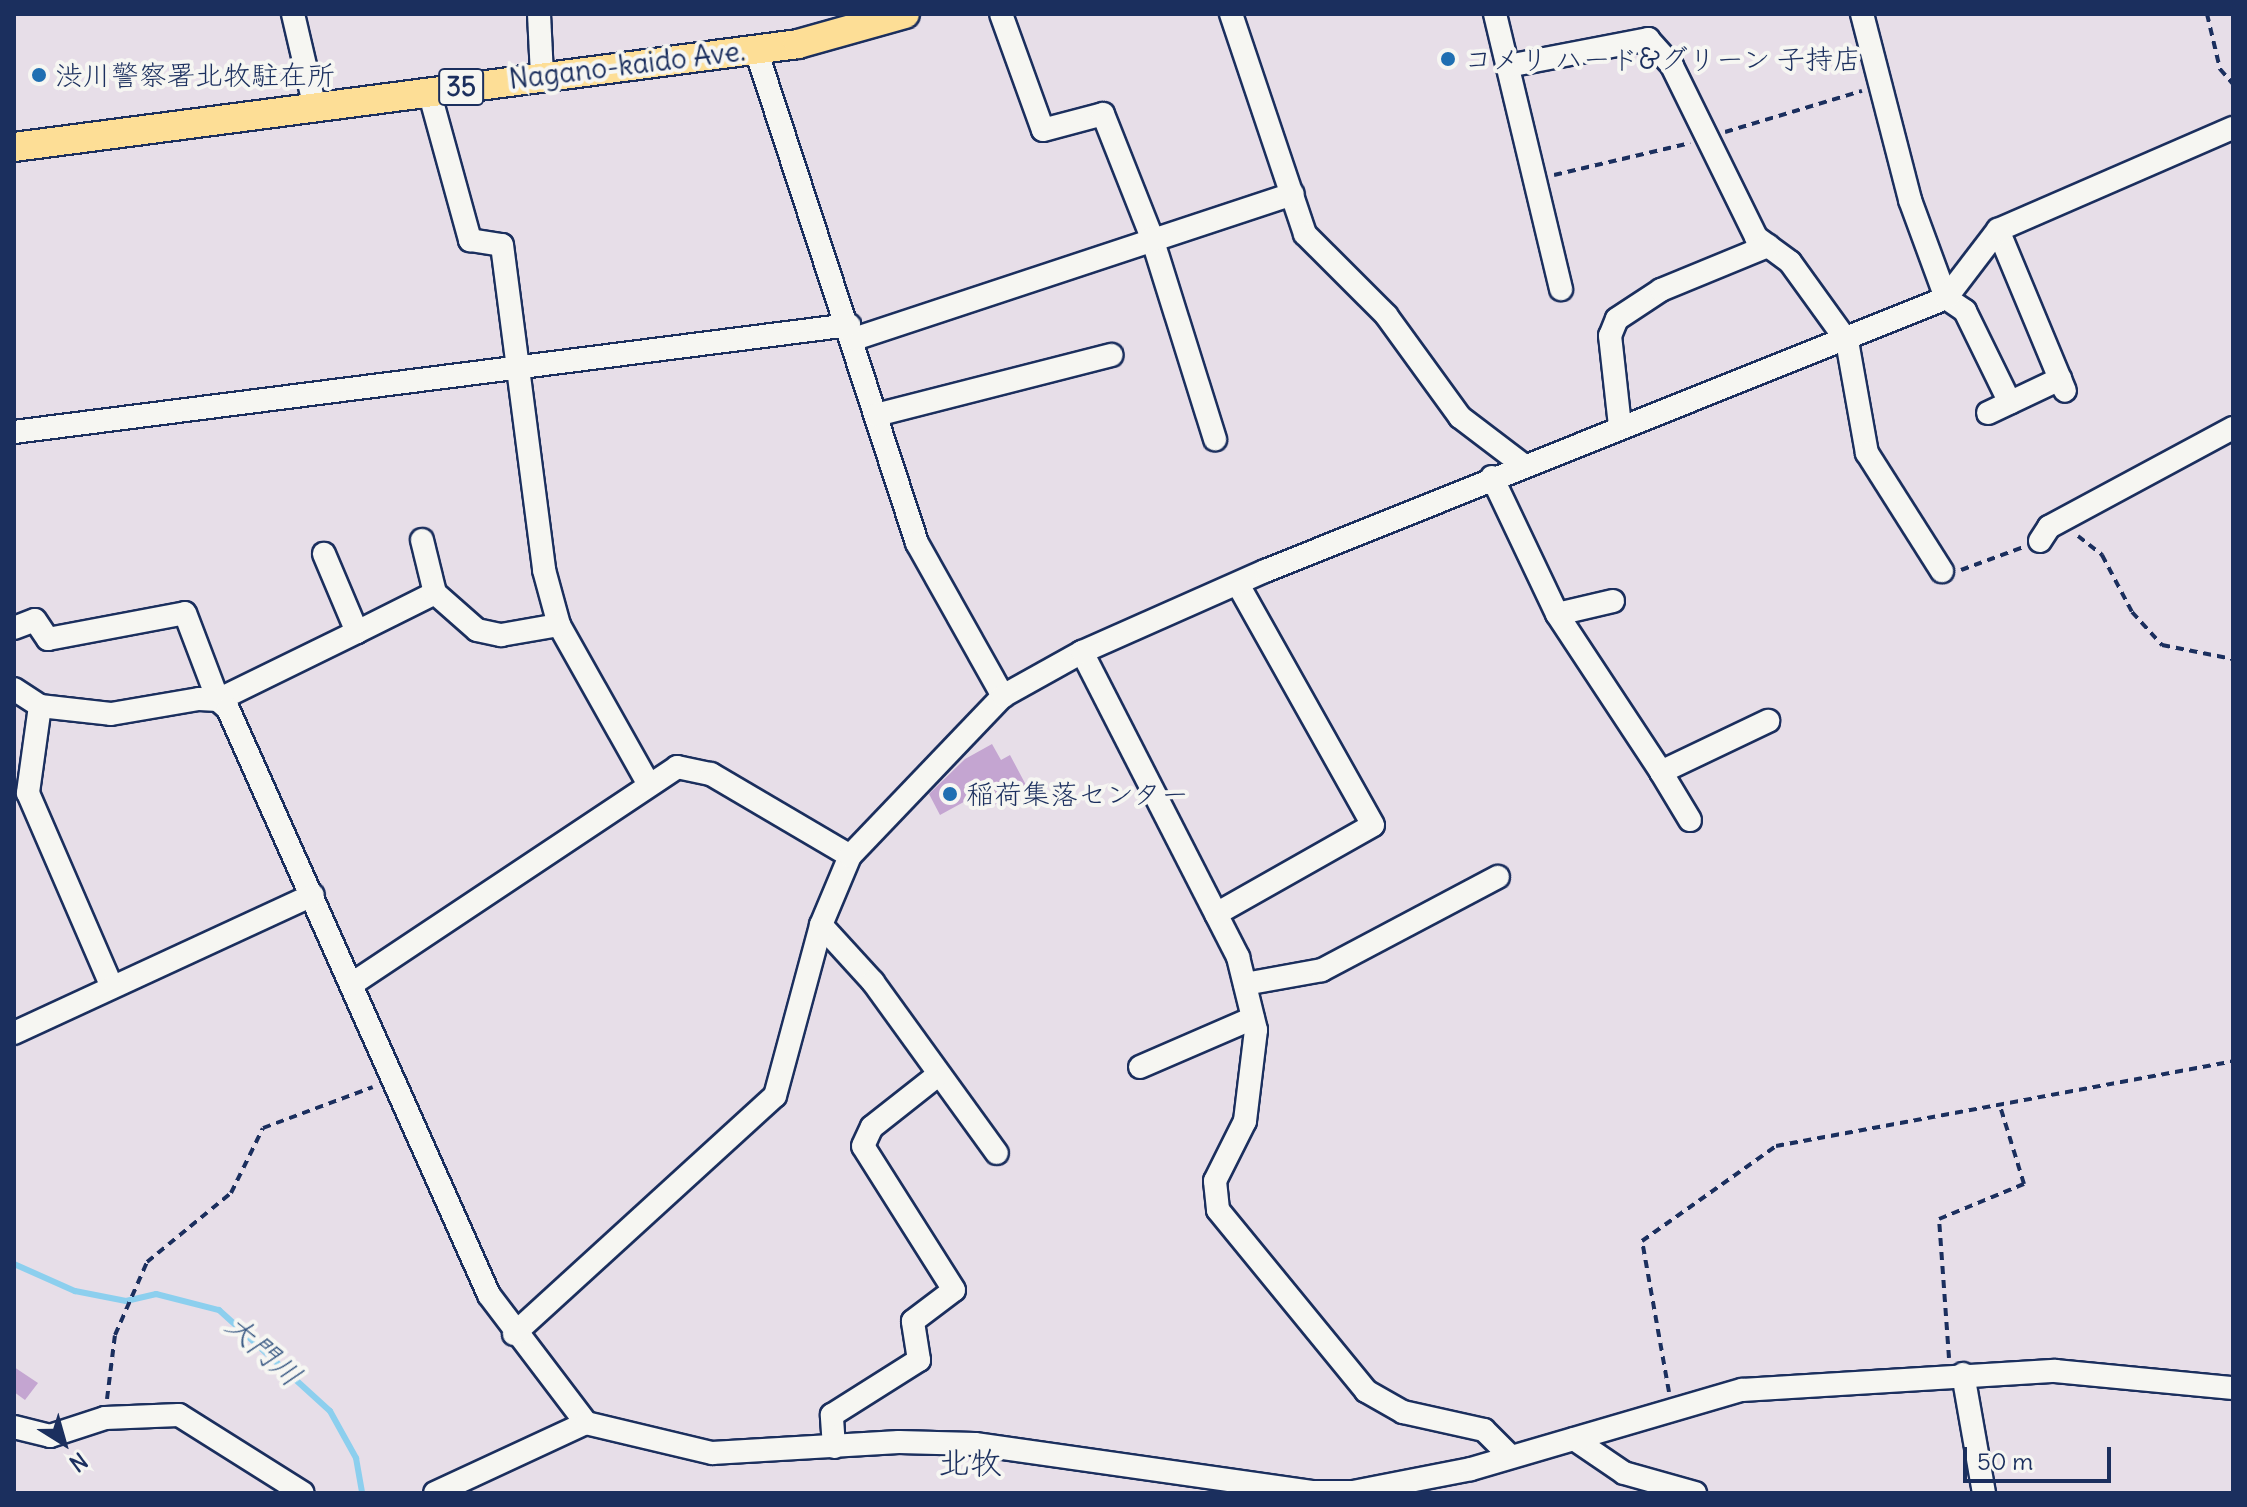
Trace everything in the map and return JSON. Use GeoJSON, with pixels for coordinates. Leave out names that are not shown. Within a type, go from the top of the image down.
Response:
{"type":"FeatureCollection","features":[{"type":"Feature","properties":{"kind":"main road","name":"Nagano-kaido Ave."},"geometry":{"type":"LineString","coordinates":[[14,147],[548,74],[756,50],[836,37],[905,14]]}},
{"type":"Feature","properties":{"kind":"street"},"geometry":{"type":"LineString","coordinates":[[293,14],[315,108]]}},
{"type":"Feature","properties":{"kind":"street"},"geometry":{"type":"LineString","coordinates":[[539,14],[548,74]]}},
{"type":"Feature","properties":{"kind":"street"},"geometry":{"type":"LineString","coordinates":[[548,74],[552,14]]}},
{"type":"Feature","properties":{"kind":"street"},"geometry":{"type":"LineString","coordinates":[[1001,14],[1043,130],[1103,114],[1152,238],[1215,439]]}},
{"type":"Feature","properties":{"kind":"street"},"geometry":{"type":"LineString","coordinates":[[1231,14],[1305,234],[1386,315],[1460,417],[1522,464]]}},
{"type":"Feature","properties":{"kind":"street"},"geometry":{"type":"LineString","coordinates":[[1495,14],[1561,289]]}},
{"type":"Feature","properties":{"kind":"street"},"geometry":{"type":"LineString","coordinates":[[1862,14],[1910,200],[1946,298],[1965,311],[2010,403]]}},
{"type":"Feature","properties":{"kind":"street"},"geometry":{"type":"LineString","coordinates":[[1508,66],[1648,39],[1672,66],[1738,206],[1768,246],[1790,262],[1847,341],[1867,453],[1942,571]]}},
{"type":"Feature","properties":{"kind":"street"},"geometry":{"type":"LineString","coordinates":[[756,50],[851,332],[917,543],[1003,696]]}},
{"type":"Feature","properties":{"kind":"street"},"geometry":{"type":"LineString","coordinates":[[429,91],[470,240],[502,245],[544,570],[559,625],[647,781]]}},
{"type":"Feature","properties":{"kind":"street"},"geometry":{"type":"LineString","coordinates":[[514,1334],[775,1096],[821,925],[850,856],[1003,696],[1082,652],[1522,464],[1847,341],[1946,298],[1998,230],[2233,128]]}},
{"type":"Feature","properties":{"kind":"street"},"geometry":{"type":"LineString","coordinates":[[14,432],[516,368],[851,332],[1293,194]]}},
{"type":"Feature","properties":{"kind":"street"},"geometry":{"type":"LineString","coordinates":[[1988,413],[2062,385],[1998,230]]}},
{"type":"Feature","properties":{"kind":"street"},"geometry":{"type":"LineString","coordinates":[[1620,426],[1610,336],[1617,319],[1661,290],[1768,246]]}},
{"type":"Feature","properties":{"kind":"street"},"geometry":{"type":"LineString","coordinates":[[876,415],[1111,355]]}},
{"type":"Feature","properties":{"kind":"street"},"geometry":{"type":"LineString","coordinates":[[2040,541],[2049,527],[2233,428]]}},
{"type":"Feature","properties":{"kind":"street"},"geometry":{"type":"LineString","coordinates":[[1492,477],[1557,614],[1690,820]]}},
{"type":"Feature","properties":{"kind":"street"},"geometry":{"type":"LineString","coordinates":[[422,540],[435,593],[477,630],[501,635],[559,625]]}},
{"type":"Feature","properties":{"kind":"street"},"geometry":{"type":"LineString","coordinates":[[324,554],[357,632]]}},
{"type":"Feature","properties":{"kind":"street"},"geometry":{"type":"LineString","coordinates":[[1216,914],[1373,825],[1238,584]]}},
{"type":"Feature","properties":{"kind":"street"},"geometry":{"type":"LineString","coordinates":[[14,689],[40,706],[111,714],[218,700],[435,593]]}},
{"type":"Feature","properties":{"kind":"street"},"geometry":{"type":"LineString","coordinates":[[1557,614],[1613,601]]}},
{"type":"Feature","properties":{"kind":"street"},"geometry":{"type":"LineString","coordinates":[[14,628],[35,620],[48,639],[185,613],[218,700],[228,709],[313,895],[472,1260],[514,1334],[586,1423],[712,1453],[975,1444],[1312,1492],[1396,1484],[1574,1439],[1672,1406],[1742,1390],[1957,1375],[2083,1372],[2233,1388]]}},
{"type":"Feature","properties":{"kind":"street"},"geometry":{"type":"LineString","coordinates":[[1082,652],[1216,914],[1245,984],[1253,1018],[1255,1070],[1245,1121],[1215,1181],[1218,1210],[1366,1391],[1403,1412],[1484,1430],[1508,1454]]}},
{"type":"Feature","properties":{"kind":"street"},"geometry":{"type":"LineString","coordinates":[[40,706],[21,795],[112,987]]}},
{"type":"Feature","properties":{"kind":"street"},"geometry":{"type":"LineString","coordinates":[[1661,772],[1768,721]]}},
{"type":"Feature","properties":{"kind":"street"},"geometry":{"type":"LineString","coordinates":[[352,984],[647,781],[677,767],[711,774],[850,856]]}},
{"type":"Feature","properties":{"kind":"street"},"geometry":{"type":"LineString","coordinates":[[1245,984],[1322,970],[1498,877]]}},
{"type":"Feature","properties":{"kind":"street"},"geometry":{"type":"LineString","coordinates":[[14,1033],[313,895]]}},
{"type":"Feature","properties":{"kind":"street"},"geometry":{"type":"LineString","coordinates":[[821,925],[873,982],[997,1153]]}},
{"type":"Feature","properties":{"kind":"street"},"geometry":{"type":"LineString","coordinates":[[1140,1067],[1253,1018]]}},
{"type":"Feature","properties":{"kind":"street"},"geometry":{"type":"LineString","coordinates":[[834,1447],[832,1415],[919,1360],[913,1321],[954,1290],[863,1146],[872,1127],[939,1074]]}},
{"type":"Feature","properties":{"kind":"street"},"geometry":{"type":"LineString","coordinates":[[1957,1375],[1984,1493]]}},
{"type":"Feature","properties":{"kind":"street"},"geometry":{"type":"LineString","coordinates":[[14,1427],[50,1436],[105,1418],[179,1415],[303,1493]]}},
{"type":"Feature","properties":{"kind":"street"},"geometry":{"type":"LineString","coordinates":[[435,1493],[586,1423]]}},
{"type":"Feature","properties":{"kind":"street"},"geometry":{"type":"LineString","coordinates":[[1574,1439],[1624,1473],[1695,1493]]}},
{"type":"Feature","properties":{"kind":"path"},"geometry":{"type":"LineString","coordinates":[[2207,14],[2220,69],[2233,84]]}},
{"type":"Feature","properties":{"kind":"path"},"geometry":{"type":"LineString","coordinates":[[1942,571],[1970,569],[2040,541],[2082,536],[2102,555],[2132,612],[2162,645],[2233,659]]}},
{"type":"Feature","properties":{"kind":"path"},"geometry":{"type":"LineString","coordinates":[[1672,1406],[1642,1241],[1776,1146],[2233,1061]]}},
{"type":"Feature","properties":{"kind":"path"},"geometry":{"type":"LineString","coordinates":[[105,1418],[115,1335],[147,1262],[231,1193],[263,1128],[394,1079]]}},
{"type":"Feature","properties":{"kind":"path"},"geometry":{"type":"LineString","coordinates":[[1957,1375],[1939,1219],[2024,1184],[2000,1106]]}},
{"type":"Feature","properties":{"kind":"building"},"geometry":{"type":"Polygon","coordinates":[[[992,744],[1001,760],[1010,755],[1027,787],[991,807],[982,792],[940,815],[929,794],[965,759],[992,744]]]}},
{"type":"Feature","properties":{"kind":"building"},"geometry":{"type":"Polygon","coordinates":[[[14,1367],[38,1383],[25,1400],[14,1392],[14,1367]]]}},
{"type":"Feature","properties":{"kind":"waterway","name":"大門川"},"geometry":{"type":"LineString","coordinates":[[14,1264],[75,1291],[126,1301],[156,1294],[219,1310],[330,1411],[356,1458],[362,1493]]}},
{"type":"Feature","properties":{"kind":"place","name":"コメリ ハード&グリーン 子持店"},"geometry":{"type":"Point","coordinates":[1448,59]}},
{"type":"Feature","properties":{"kind":"place","name":"渋川警察署北牧駐在所"},"geometry":{"type":"Point","coordinates":[39,75]}},
{"type":"Feature","properties":{"kind":"place","name":"稲荷集落センター"},"geometry":{"type":"Point","coordinates":[950,794]}},
{"type":"Feature","properties":{"kind":"district","name":"北牧"},"geometry":{"type":"Point","coordinates":[970,1463]}}]}
